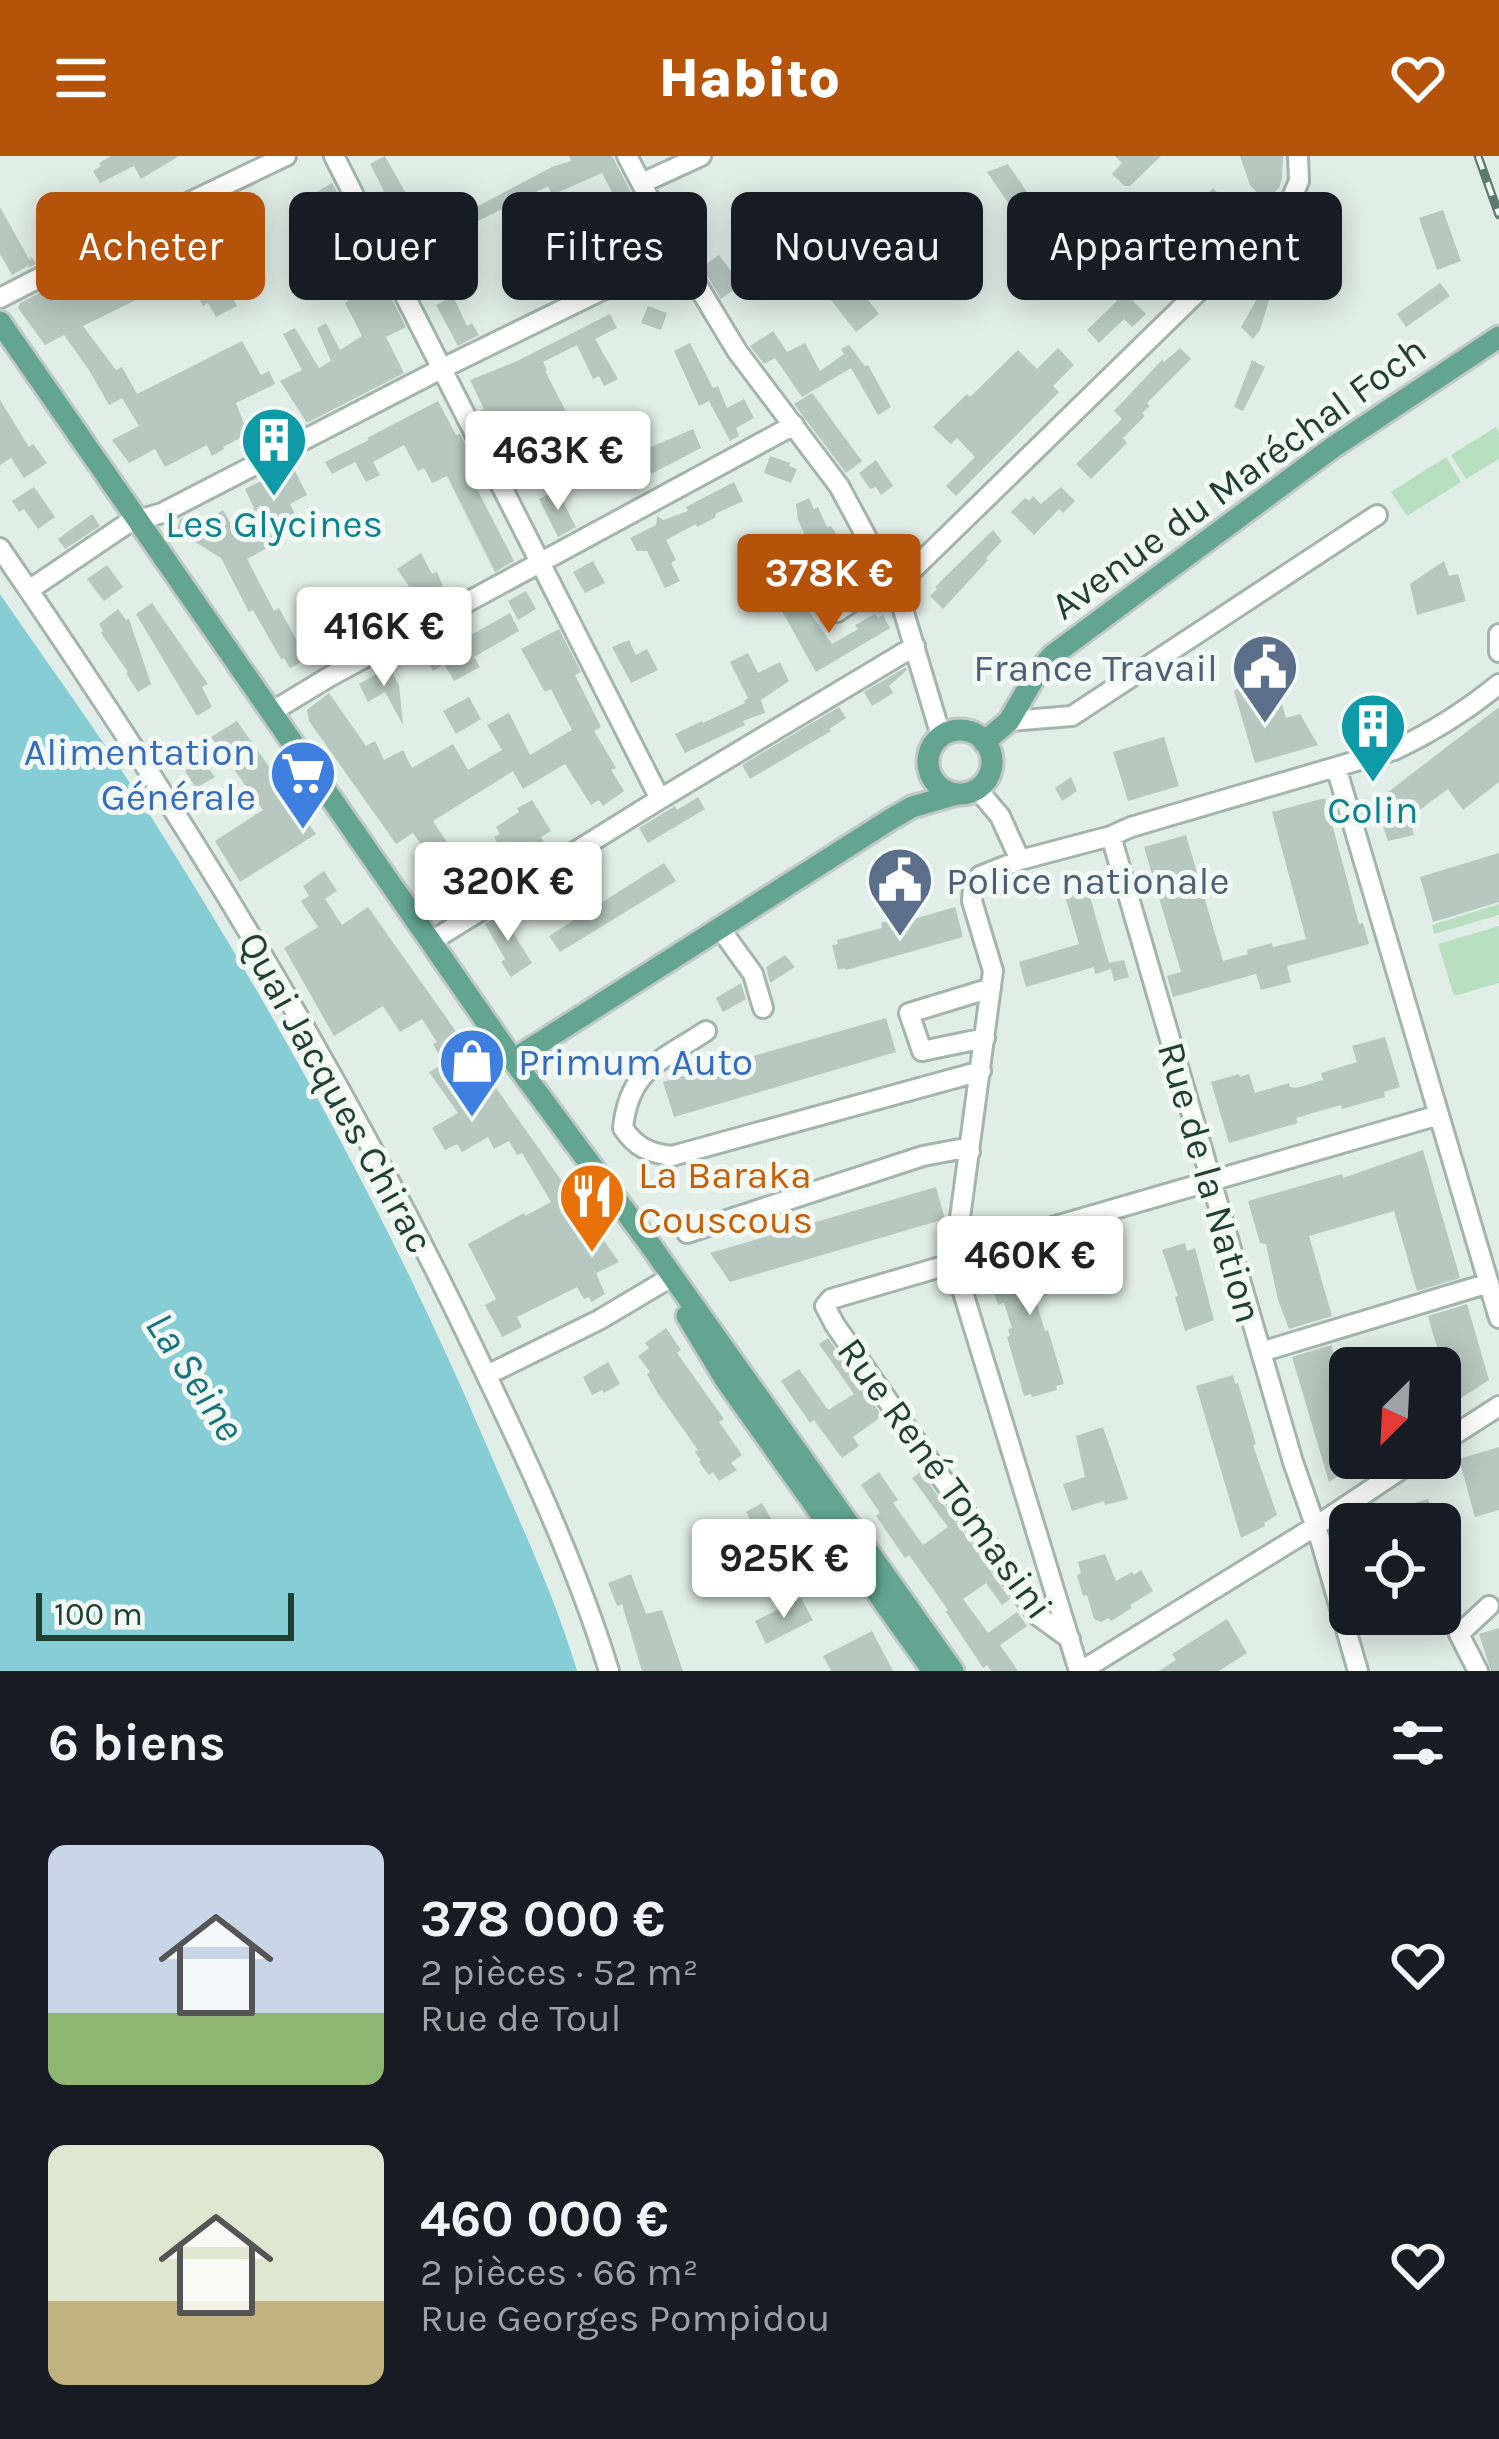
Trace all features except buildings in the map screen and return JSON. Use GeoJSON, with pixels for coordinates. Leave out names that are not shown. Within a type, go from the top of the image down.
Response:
{"type":"FeatureCollection","features":[{"type":"Feature","properties":{"kind":"main road"},"geometry":{"type":"LineString","coordinates":[[0,322],[430,942],[651,1246],[856,1547],[933,1671]]}},
{"type":"Feature","properties":{"kind":"main road","name":"Avenue du Maréchal Foch"},"geometry":{"type":"LineString","coordinates":[[984,742],[1009,721],[1053,655],[1332,448],[1499,337]]}},
{"type":"Feature","properties":{"kind":"main road"},"geometry":{"type":"LineString","coordinates":[[514,1060],[912,807],[985,782],[992,763],[984,742],[967,730],[941,736],[930,751],[929,771],[912,807]]}},
{"type":"Feature","properties":{"kind":"main road"},"geometry":{"type":"LineString","coordinates":[[929,771],[939,787],[967,791]]}},
{"type":"Feature","properties":{"kind":"main road"},"geometry":{"type":"LineString","coordinates":[[856,1547],[953,1671]]}},
{"type":"Feature","properties":{"kind":"street"},"geometry":{"type":"LineString","coordinates":[[0,298],[286,156]]}},
{"type":"Feature","properties":{"kind":"street"},"geometry":{"type":"LineString","coordinates":[[334,156],[660,799]]}},
{"type":"Feature","properties":{"kind":"street"},"geometry":{"type":"LineString","coordinates":[[627,156],[647,192]]}},
{"type":"Feature","properties":{"kind":"street"},"geometry":{"type":"LineString","coordinates":[[642,183],[700,156]]}},
{"type":"Feature","properties":{"kind":"street"},"geometry":{"type":"LineString","coordinates":[[837,612],[892,582],[1290,202],[1299,181],[1298,156]]}},
{"type":"Feature","properties":{"kind":"street"},"geometry":{"type":"LineString","coordinates":[[29,590],[128,523],[162,513],[582,300]]}},
{"type":"Feature","properties":{"kind":"street"},"geometry":{"type":"LineString","coordinates":[[706,300],[737,351],[838,486],[892,582],[941,736]]}},
{"type":"Feature","properties":{"kind":"street"},"geometry":{"type":"LineString","coordinates":[[273,711],[794,424]]}},
{"type":"Feature","properties":{"kind":"street"},"geometry":{"type":"LineString","coordinates":[[1009,721],[1072,716],[1377,515]]}},
{"type":"Feature","properties":{"kind":"street","name":"Quai Jacques Chirac"},"geometry":{"type":"LineString","coordinates":[[0,548],[198,845],[334,1077],[487,1376],[576,1580],[609,1671]]}},
{"type":"Feature","properties":{"kind":"street"},"geometry":{"type":"LineString","coordinates":[[1499,634],[1499,652]]}},
{"type":"Feature","properties":{"kind":"street"},"geometry":{"type":"LineString","coordinates":[[430,942],[915,646]]}},
{"type":"Feature","properties":{"kind":"street"},"geometry":{"type":"LineString","coordinates":[[1386,1479],[1080,1671],[955,1263],[993,971],[973,888],[980,876],[1020,860],[1394,750],[1466,711],[1499,684]]}},
{"type":"Feature","properties":{"kind":"street"},"geometry":{"type":"LineString","coordinates":[[1027,693],[1049,716]]}},
{"type":"Feature","properties":{"kind":"street"},"geometry":{"type":"LineString","coordinates":[[1336,767],[1499,1318]]}},
{"type":"Feature","properties":{"kind":"street"},"geometry":{"type":"LineString","coordinates":[[967,791],[1000,816],[1020,860]]}},
{"type":"Feature","properties":{"kind":"street","name":"Rue de la Nation"},"geometry":{"type":"LineString","coordinates":[[1111,836],[1358,1671]]}},
{"type":"Feature","properties":{"kind":"street"},"geometry":{"type":"LineString","coordinates":[[719,927],[753,974],[763,1008]]}},
{"type":"Feature","properties":{"kind":"street"},"geometry":{"type":"LineString","coordinates":[[985,1038],[922,1051],[910,1013],[991,988]]}},
{"type":"Feature","properties":{"kind":"street"},"geometry":{"type":"LineString","coordinates":[[706,1031],[640,1075],[627,1101],[623,1128],[638,1147],[672,1156],[981,1071]]}},
{"type":"Feature","properties":{"kind":"street"},"geometry":{"type":"LineString","coordinates":[[955,1263],[969,1251],[1439,1115]]}},
{"type":"Feature","properties":{"kind":"street"},"geometry":{"type":"LineString","coordinates":[[688,1233],[923,1156],[960,1149],[970,1152]]}},
{"type":"Feature","properties":{"kind":"street","name":"Rue René Tomasini"},"geometry":{"type":"LineString","coordinates":[[955,1263],[831,1299],[825,1306],[1037,1615],[1070,1639]]}},
{"type":"Feature","properties":{"kind":"street"},"geometry":{"type":"LineString","coordinates":[[487,1376],[670,1278]]}},
{"type":"Feature","properties":{"kind":"street"},"geometry":{"type":"LineString","coordinates":[[1261,1352],[1489,1283]]}},
{"type":"Feature","properties":{"kind":"street"},"geometry":{"type":"LineString","coordinates":[[1461,1430],[1499,1406]]}},
{"type":"Feature","properties":{"kind":"street"},"geometry":{"type":"LineString","coordinates":[[1478,1671],[1459,1634],[1489,1606]]}},
{"type":"Feature","properties":{"kind":"green space"},"geometry":{"type":"Polygon","coordinates":[[[1496,427],[1499,459],[1466,479],[1451,455],[1496,427]]]}},
{"type":"Feature","properties":{"kind":"green space"},"geometry":{"type":"Polygon","coordinates":[[[1446,457],[1461,482],[1407,516],[1391,492],[1446,457]]]}},
{"type":"Feature","properties":{"kind":"green space"},"geometry":{"type":"Polygon","coordinates":[[[1499,904],[1499,915],[1434,934],[1432,925],[1499,904]]]}},
{"type":"Feature","properties":{"kind":"green space"},"geometry":{"type":"Polygon","coordinates":[[[1499,926],[1499,983],[1454,996],[1438,944],[1499,926]]]}},
{"type":"Feature","properties":{"kind":"water","name":"La Seine"},"geometry":{"type":"Polygon","coordinates":[[[0,594],[148,812],[330,1121],[450,1362],[547,1585],[577,1671],[0,1671],[0,594]]]}},
{"type":"Feature","properties":{"kind":"railway"},"geometry":{"type":"LineString","coordinates":[[1478,156],[1499,215]]}},
{"type":"Feature","properties":{"kind":"place","name":"Les Glycines"},"geometry":{"type":"Point","coordinates":[274,499]}},
{"type":"Feature","properties":{"kind":"place","name":"France Travail"},"geometry":{"type":"Point","coordinates":[1265,726]}},
{"type":"Feature","properties":{"kind":"place","name":"Colin"},"geometry":{"type":"Point","coordinates":[1373,785]}},
{"type":"Feature","properties":{"kind":"place","name":"Alimentation Générale"},"geometry":{"type":"Point","coordinates":[303,832]}},
{"type":"Feature","properties":{"kind":"place","name":"Police nationale"},"geometry":{"type":"Point","coordinates":[900,939]}},
{"type":"Feature","properties":{"kind":"place","name":"Primum Auto"},"geometry":{"type":"Point","coordinates":[472,1120]}},
{"type":"Feature","properties":{"kind":"place","name":"La Baraka Couscous"},"geometry":{"type":"Point","coordinates":[592,1255]}}]}
